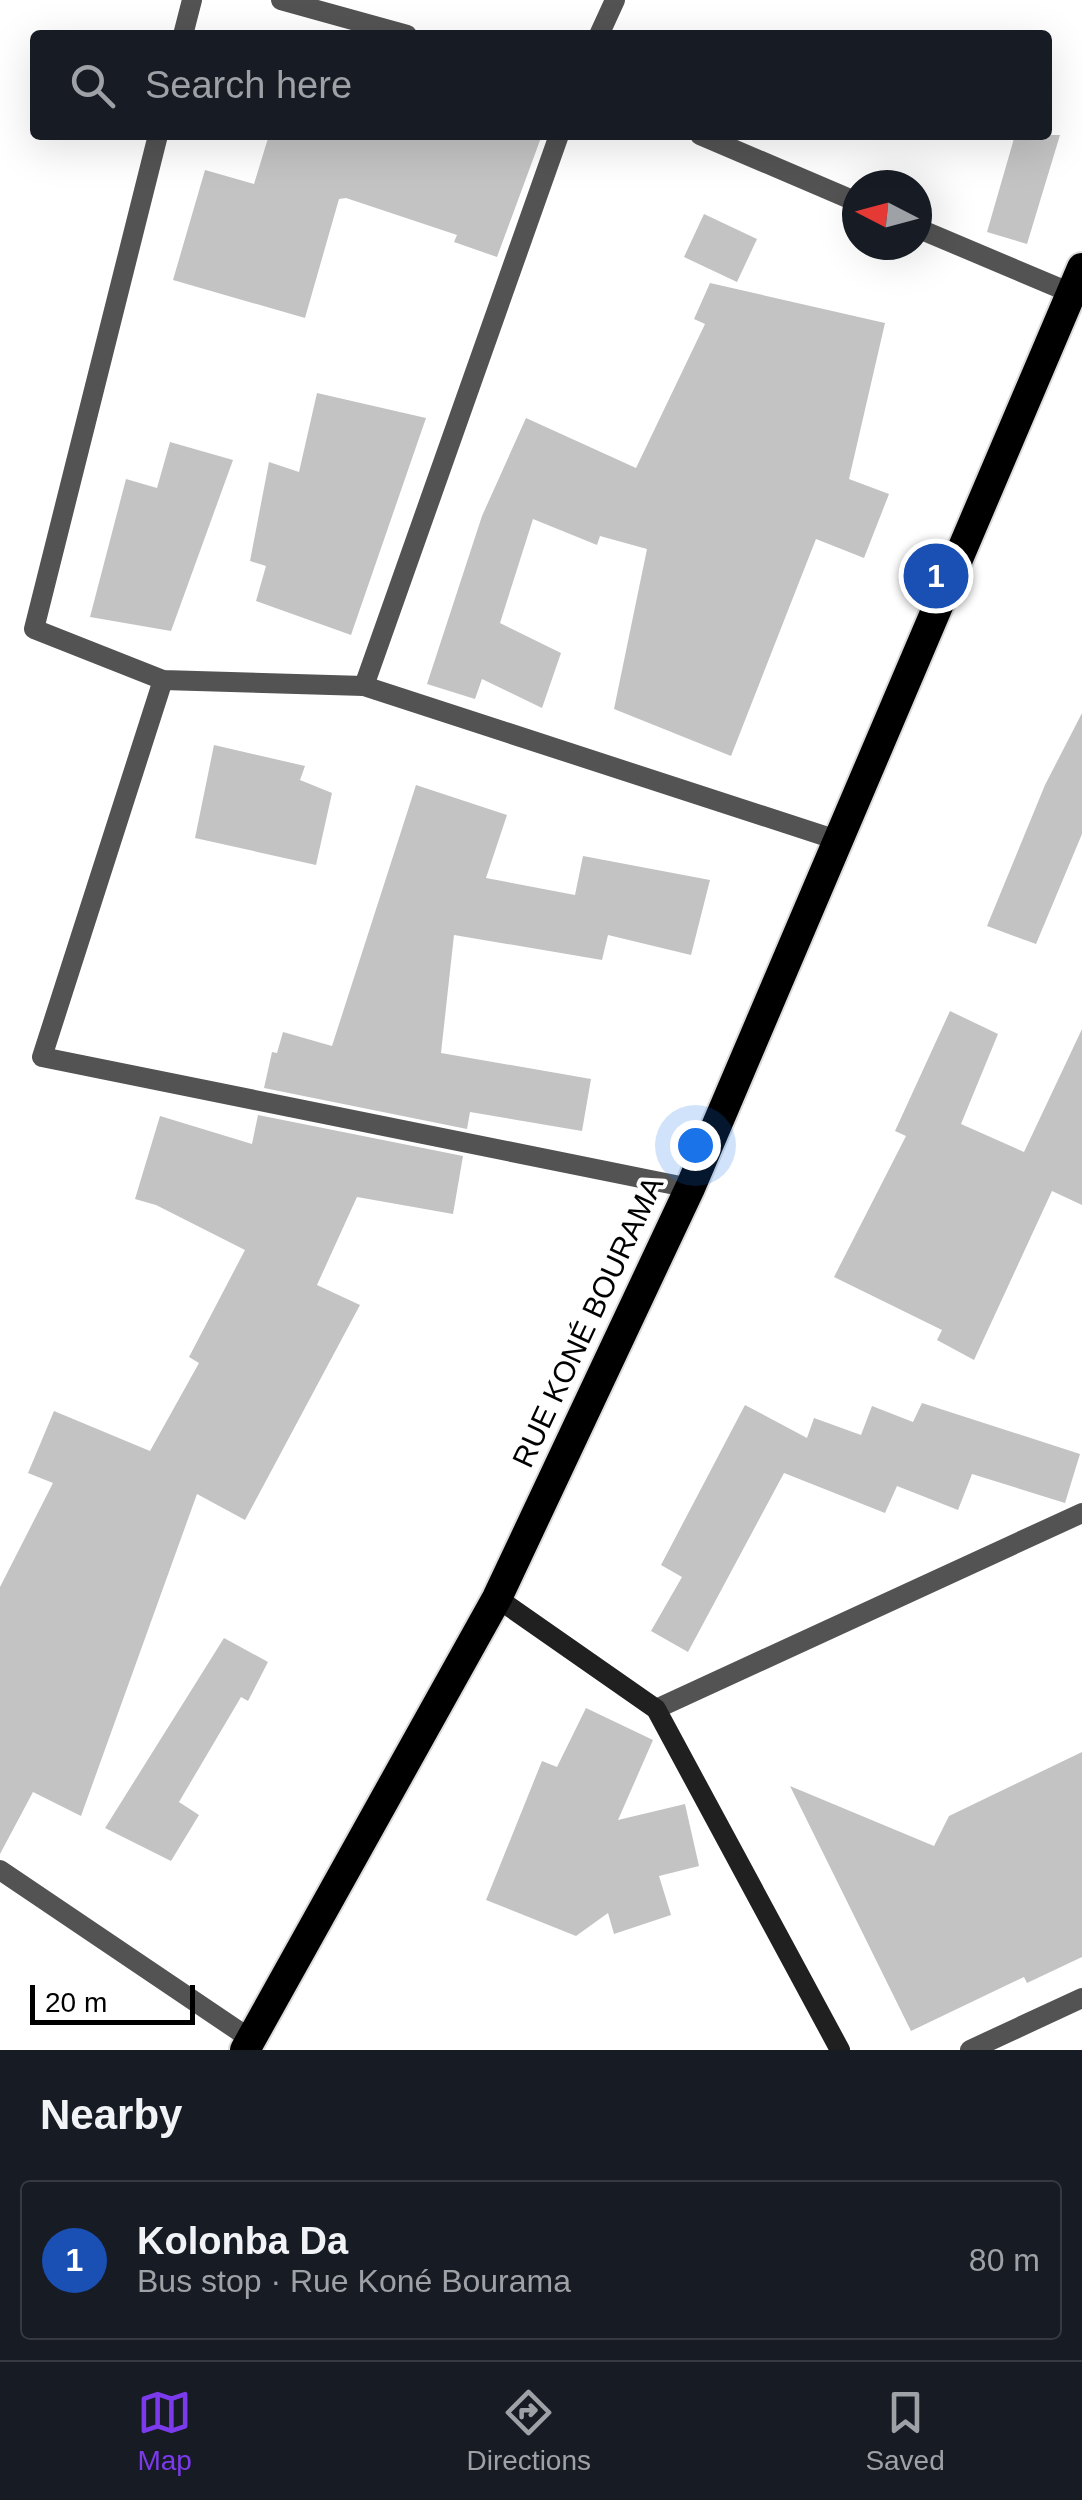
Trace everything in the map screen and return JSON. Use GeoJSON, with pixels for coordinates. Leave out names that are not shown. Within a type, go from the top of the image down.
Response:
{"type":"FeatureCollection","features":[{"type":"Feature","properties":{"kind":"highway","name":"RUE KONÉ BOURAMA"},"geometry":{"type":"LineString","coordinates":[[248,2045],[497,1598],[690,1188],[1076,281]]}},
{"type":"Feature","properties":{"kind":"street"},"geometry":{"type":"LineString","coordinates":[[185,30],[192,0]]}},
{"type":"Feature","properties":{"kind":"street"},"geometry":{"type":"LineString","coordinates":[[281,0],[389,30]]}},
{"type":"Feature","properties":{"kind":"street"},"geometry":{"type":"LineString","coordinates":[[601,30],[615,0]]}},
{"type":"Feature","properties":{"kind":"street"},"geometry":{"type":"LineString","coordinates":[[157,140],[34,629],[162,680],[364,686],[837,840]]}},
{"type":"Feature","properties":{"kind":"street"},"geometry":{"type":"LineString","coordinates":[[364,686],[557,140]]}},
{"type":"Feature","properties":{"kind":"street"},"geometry":{"type":"LineString","coordinates":[[712,140],[842,196]]}},
{"type":"Feature","properties":{"kind":"street"},"geometry":{"type":"LineString","coordinates":[[932,233],[1076,281]]}},
{"type":"Feature","properties":{"kind":"street"},"geometry":{"type":"LineString","coordinates":[[162,680],[42,1057],[690,1188]]}},
{"type":"Feature","properties":{"kind":"street"},"geometry":{"type":"LineString","coordinates":[[656,1709],[1082,1512]]}},
{"type":"Feature","properties":{"kind":"street"},"geometry":{"type":"LineString","coordinates":[[497,1598],[656,1709],[840,2050]]}},
{"type":"Feature","properties":{"kind":"street"},"geometry":{"type":"LineString","coordinates":[[0,1870],[248,2045]]}},
{"type":"Feature","properties":{"kind":"street"},"geometry":{"type":"LineString","coordinates":[[970,2050],[1082,1998]]}},
{"type":"Feature","properties":{"kind":"building"},"geometry":{"type":"Polygon","coordinates":[[[1052,135],[1060,135],[1027,244],[987,232],[1014,140],[1052,140],[1052,135]]]}},
{"type":"Feature","properties":{"kind":"building"},"geometry":{"type":"Polygon","coordinates":[[[267,140],[540,140],[497,257],[454,242],[457,235],[339,199],[305,318],[173,280],[205,170],[254,184],[267,140]]]}},
{"type":"Feature","properties":{"kind":"building"},"geometry":{"type":"Polygon","coordinates":[[[704,214],[757,239],[737,282],[684,257],[704,214]]]}},
{"type":"Feature","properties":{"kind":"building"},"geometry":{"type":"Polygon","coordinates":[[[710,283],[885,323],[849,479],[889,494],[864,558],[816,539],[731,756],[614,709],[647,549],[600,536],[597,545],[533,519],[500,623],[561,653],[542,708],[482,679],[475,699],[427,684],[482,516],[526,418],[636,468],[705,324],[694,319],[710,283]]]}},
{"type":"Feature","properties":{"kind":"building"},"geometry":{"type":"Polygon","coordinates":[[[317,393],[426,418],[351,635],[256,601],[266,566],[250,561],[269,462],[299,472],[317,393]]]}},
{"type":"Feature","properties":{"kind":"building"},"geometry":{"type":"Polygon","coordinates":[[[170,442],[233,460],[171,631],[90,617],[126,479],[157,488],[170,442]]]}},
{"type":"Feature","properties":{"kind":"building"},"geometry":{"type":"Polygon","coordinates":[[[1082,713],[1082,834],[1036,944],[987,926],[1045,785],[1082,713]]]}},
{"type":"Feature","properties":{"kind":"building"},"geometry":{"type":"Polygon","coordinates":[[[214,745],[305,766],[300,780],[332,793],[316,865],[195,838],[214,745]]]}},
{"type":"Feature","properties":{"kind":"building"},"geometry":{"type":"Polygon","coordinates":[[[416,785],[507,815],[486,878],[575,895],[583,856],[710,880],[691,955],[608,935],[602,960],[454,935],[441,1053],[591,1079],[582,1131],[470,1112],[467,1129],[264,1088],[272,1052],[277,1053],[283,1032],[332,1046],[416,785]]]}},
{"type":"Feature","properties":{"kind":"building"},"geometry":{"type":"Polygon","coordinates":[[[950,1011],[998,1034],[961,1124],[1024,1152],[1082,1029],[1082,1205],[1052,1191],[974,1360],[937,1340],[942,1330],[834,1277],[906,1136],[895,1131],[950,1011]]]}},
{"type":"Feature","properties":{"kind":"building"},"geometry":{"type":"Polygon","coordinates":[[[258,1115],[463,1156],[453,1214],[357,1197],[317,1285],[360,1305],[245,1520],[197,1494],[81,1816],[33,1792],[0,1854],[0,1587],[53,1483],[28,1473],[54,1411],[150,1451],[199,1363],[189,1357],[245,1250],[156,1205],[135,1199],[160,1116],[252,1144],[258,1115]]]}},
{"type":"Feature","properties":{"kind":"building"},"geometry":{"type":"Polygon","coordinates":[[[922,1403],[1080,1454],[1065,1503],[972,1474],[958,1510],[897,1486],[885,1513],[784,1473],[688,1652],[651,1631],[682,1577],[661,1565],[745,1405],[807,1438],[814,1418],[861,1435],[872,1406],[913,1422],[922,1403]]]}},
{"type":"Feature","properties":{"kind":"building"},"geometry":{"type":"Polygon","coordinates":[[[224,1638],[268,1662],[248,1701],[241,1697],[179,1802],[199,1815],[171,1861],[105,1828],[224,1638]]]}},
{"type":"Feature","properties":{"kind":"building"},"geometry":{"type":"Polygon","coordinates":[[[586,1708],[653,1740],[618,1820],[685,1804],[699,1866],[659,1876],[671,1915],[614,1934],[608,1913],[576,1936],[486,1900],[542,1761],[557,1767],[586,1708]]]}},
{"type":"Feature","properties":{"kind":"building"},"geometry":{"type":"Polygon","coordinates":[[[1082,1752],[1082,1957],[1027,1983],[1024,1977],[911,2031],[790,1786],[934,1846],[949,1816],[1082,1752]]]}},
{"type":"Feature","properties":{"kind":"place","name":"Kolonba Da"},"geometry":{"type":"Point","coordinates":[936,576]}}]}
